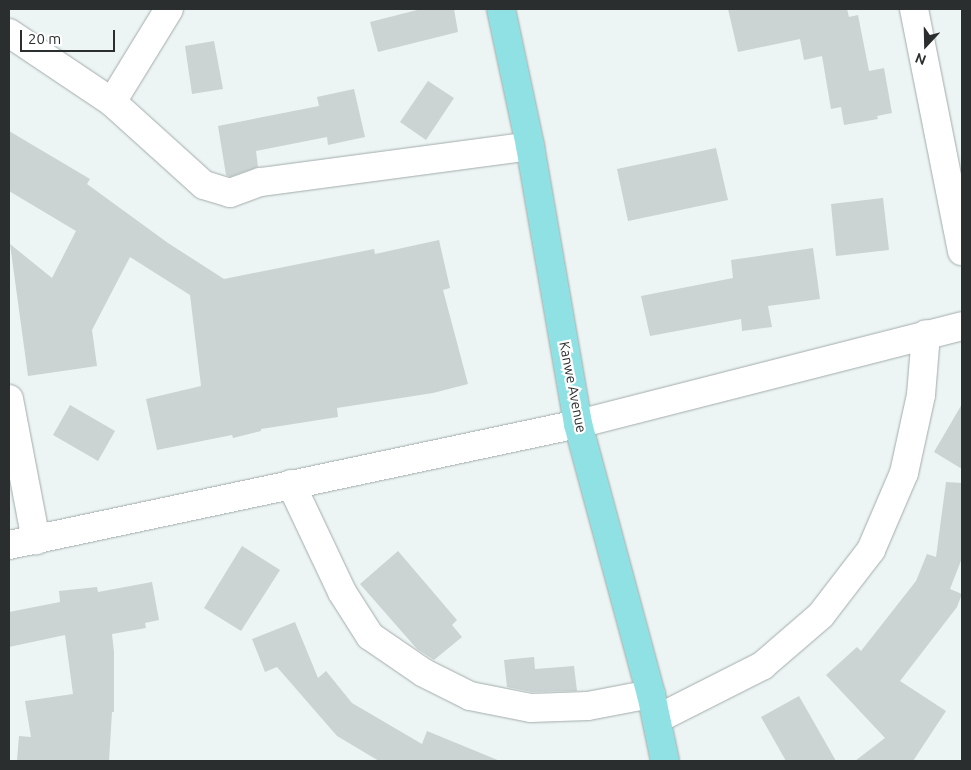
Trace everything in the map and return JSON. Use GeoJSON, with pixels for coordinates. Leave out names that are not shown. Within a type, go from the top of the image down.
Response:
{"type":"FeatureCollection","features":[{"type":"Feature","properties":{"kind":"main road","name":"Kanwe Avenue"},"geometry":{"type":"LineString","coordinates":[[501,9],[530,146],[578,424],[654,706],[665,761]]}},
{"type":"Feature","properties":{"kind":"street"},"geometry":{"type":"LineString","coordinates":[[112,102],[169,9]]}},
{"type":"Feature","properties":{"kind":"street"},"geometry":{"type":"LineString","coordinates":[[914,9],[962,251]]}},
{"type":"Feature","properties":{"kind":"street"},"geometry":{"type":"LineString","coordinates":[[9,33],[112,102],[204,185],[230,193],[261,182],[530,146]]}},
{"type":"Feature","properties":{"kind":"street"},"geometry":{"type":"LineString","coordinates":[[9,545],[578,424],[962,326]]}},
{"type":"Feature","properties":{"kind":"street"},"geometry":{"type":"LineString","coordinates":[[291,484],[342,592],[370,636],[424,673],[470,696],[531,708],[654,706],[762,666],[821,615],[870,550],[904,473],[921,395],[926,334]]}},
{"type":"Feature","properties":{"kind":"street"},"geometry":{"type":"LineString","coordinates":[[9,399],[36,540]]}},
{"type":"Feature","properties":{"kind":"building"},"geometry":{"type":"Polygon","coordinates":[[[421,9],[454,9],[458,32],[378,52],[370,22],[421,9]]]}},
{"type":"Feature","properties":{"kind":"building"},"geometry":{"type":"Polygon","coordinates":[[[728,9],[847,9],[849,17],[858,15],[869,71],[884,68],[892,113],[877,116],[878,119],[844,125],[841,107],[831,109],[822,56],[804,60],[800,39],[738,52],[728,9]]]}},
{"type":"Feature","properties":{"kind":"building"},"geometry":{"type":"Polygon","coordinates":[[[214,41],[223,89],[192,94],[185,46],[214,41]]]}},
{"type":"Feature","properties":{"kind":"building"},"geometry":{"type":"Polygon","coordinates":[[[428,81],[454,98],[426,140],[400,122],[428,81]]]}},
{"type":"Feature","properties":{"kind":"building"},"geometry":{"type":"Polygon","coordinates":[[[354,89],[365,137],[328,145],[327,137],[256,151],[258,167],[230,177],[226,175],[218,126],[319,106],[317,97],[354,89]]]}},
{"type":"Feature","properties":{"kind":"building"},"geometry":{"type":"Polygon","coordinates":[[[9,131],[90,179],[87,184],[168,243],[224,279],[374,249],[375,254],[439,240],[450,288],[443,290],[468,384],[433,393],[337,408],[338,417],[261,429],[261,431],[233,438],[232,435],[157,450],[146,399],[201,386],[190,295],[130,257],[92,330],[97,366],[28,376],[10,244],[52,278],[76,231],[9,191],[9,131]]]}},
{"type":"Feature","properties":{"kind":"building"},"geometry":{"type":"Polygon","coordinates":[[[716,148],[728,200],[628,221],[617,169],[716,148]]]}},
{"type":"Feature","properties":{"kind":"building"},"geometry":{"type":"Polygon","coordinates":[[[883,198],[889,250],[836,256],[831,204],[883,198]]]}},
{"type":"Feature","properties":{"kind":"building"},"geometry":{"type":"Polygon","coordinates":[[[813,248],[820,299],[768,306],[772,327],[742,331],[741,319],[650,336],[641,296],[733,278],[731,260],[813,248]]]}},
{"type":"Feature","properties":{"kind":"building"},"geometry":{"type":"Polygon","coordinates":[[[962,404],[962,469],[934,452],[962,404]]]}},
{"type":"Feature","properties":{"kind":"building"},"geometry":{"type":"Polygon","coordinates":[[[70,405],[115,431],[98,461],[53,435],[70,405]]]}},
{"type":"Feature","properties":{"kind":"building"},"geometry":{"type":"Polygon","coordinates":[[[946,482],[962,483],[962,558],[950,589],[962,594],[957,607],[900,681],[946,711],[913,761],[855,761],[885,738],[826,675],[857,647],[861,651],[916,581],[927,554],[936,557],[946,482]]]}},
{"type":"Feature","properties":{"kind":"building"},"geometry":{"type":"Polygon","coordinates":[[[242,546],[280,570],[241,631],[204,608],[242,546]]]}},
{"type":"Feature","properties":{"kind":"building"},"geometry":{"type":"Polygon","coordinates":[[[398,551],[457,620],[452,625],[462,637],[434,660],[417,649],[360,584],[398,551]]]}},
{"type":"Feature","properties":{"kind":"building"},"geometry":{"type":"Polygon","coordinates":[[[152,582],[159,620],[145,623],[146,628],[112,634],[114,652],[114,712],[112,712],[109,761],[17,761],[19,736],[31,737],[25,701],[73,694],[65,635],[9,647],[9,612],[60,602],[59,591],[97,587],[98,592],[152,582]]]}},
{"type":"Feature","properties":{"kind":"building"},"geometry":{"type":"Polygon","coordinates":[[[295,622],[318,678],[326,671],[352,703],[422,744],[427,731],[500,761],[379,761],[337,736],[277,667],[265,672],[252,639],[295,622]]]}},
{"type":"Feature","properties":{"kind":"building"},"geometry":{"type":"Polygon","coordinates":[[[534,657],[535,669],[574,666],[577,691],[532,692],[507,687],[504,660],[534,657]]]}},
{"type":"Feature","properties":{"kind":"building"},"geometry":{"type":"Polygon","coordinates":[[[799,696],[836,761],[786,761],[761,717],[799,696]]]}}]}
